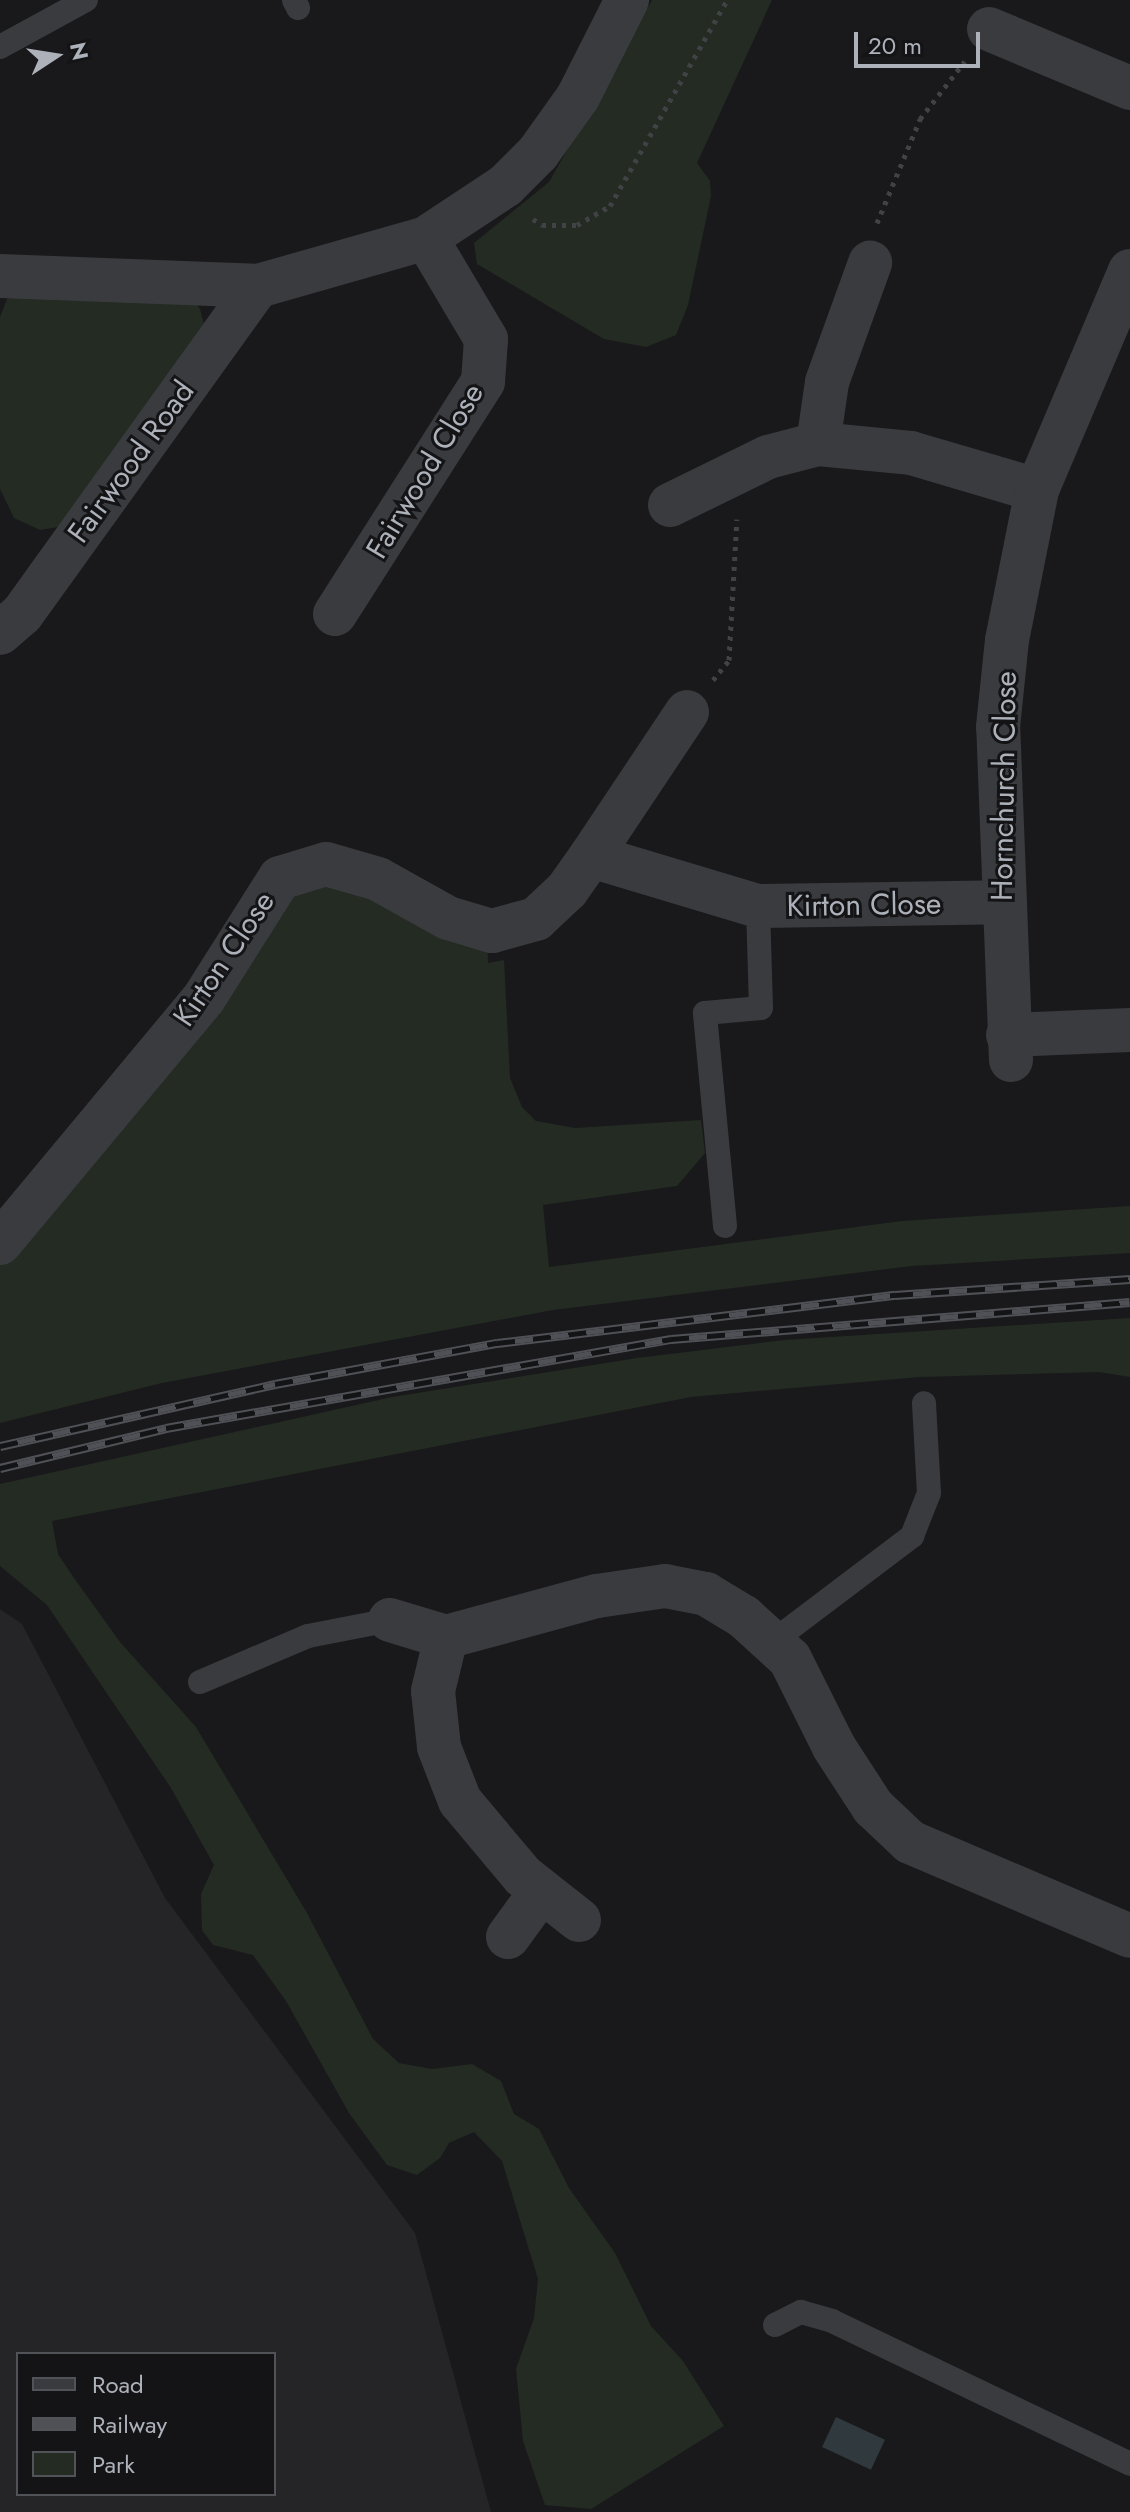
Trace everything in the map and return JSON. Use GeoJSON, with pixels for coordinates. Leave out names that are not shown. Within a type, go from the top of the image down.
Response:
{"type":"FeatureCollection","features":[{"type":"Feature","properties":{"kind":"street"},"geometry":{"type":"LineString","coordinates":[[0,276],[258,286],[426,238],[505,186],[538,153],[578,97],[627,0]]}},
{"type":"Feature","properties":{"kind":"street"},"geometry":{"type":"LineString","coordinates":[[989,29],[1130,88]]}},
{"type":"Feature","properties":{"kind":"street","name":"Fairwood Close"},"geometry":{"type":"LineString","coordinates":[[335,614],[483,382],[486,339],[426,238]]}},
{"type":"Feature","properties":{"kind":"street"},"geometry":{"type":"LineString","coordinates":[[818,444],[827,382],[870,263]]}},
{"type":"Feature","properties":{"kind":"street","name":"Fairwood Road"},"geometry":{"type":"LineString","coordinates":[[0,633],[22,614],[258,286]]}},
{"type":"Feature","properties":{"kind":"street","name":"Hornchurch Close"},"geometry":{"type":"LineString","coordinates":[[1125,288],[1037,490],[1007,640],[998,727],[1001,902],[1010,1047],[1130,1030]]}},
{"type":"Feature","properties":{"kind":"street"},"geometry":{"type":"LineString","coordinates":[[670,505],[739,470],[818,444],[911,453],[1037,490]]}},
{"type":"Feature","properties":{"kind":"street","name":"Kirton Close"},"geometry":{"type":"LineString","coordinates":[[0,1243],[204,998],[280,878],[326,864],[378,879],[448,918],[492,931],[536,919],[567,890],[687,712]]}},
{"type":"Feature","properties":{"kind":"street","name":"Kirton Close"},"geometry":{"type":"LineString","coordinates":[[591,856],[758,906],[1001,902]]}},
{"type":"Feature","properties":{"kind":"street"},"geometry":{"type":"LineString","coordinates":[[390,1620],[446,1637],[597,1596],[665,1586],[706,1594],[772,1642],[790,1659],[834,1747],[873,1807],[910,1842],[1130,1936]]}},
{"type":"Feature","properties":{"kind":"street"},"geometry":{"type":"LineString","coordinates":[[446,1637],[433,1691],[439,1747],[460,1801],[540,1893],[579,1920]]}},
{"type":"Feature","properties":{"kind":"street"},"geometry":{"type":"LineString","coordinates":[[508,1937],[540,1893]]}},
{"type":"Feature","properties":{"kind":"lane"},"geometry":{"type":"LineString","coordinates":[[0,47],[86,0]]}},
{"type":"Feature","properties":{"kind":"lane"},"geometry":{"type":"LineString","coordinates":[[725,1226],[705,1013],[761,1008],[758,906]]}},
{"type":"Feature","properties":{"kind":"lane"},"geometry":{"type":"LineString","coordinates":[[772,1642],[912,1536],[929,1493],[924,1403]]}},
{"type":"Feature","properties":{"kind":"lane"},"geometry":{"type":"LineString","coordinates":[[200,1682],[308,1636],[390,1620]]}},
{"type":"Feature","properties":{"kind":"lane"},"geometry":{"type":"LineString","coordinates":[[775,2325],[801,2312],[832,2321],[1130,2464]]}},
{"type":"Feature","properties":{"kind":"path"},"geometry":{"type":"LineString","coordinates":[[505,186],[516,208],[542,225],[577,225],[610,206],[727,0]]}},
{"type":"Feature","properties":{"kind":"path"},"geometry":{"type":"LineString","coordinates":[[870,263],[878,219],[920,119],[989,29]]}},
{"type":"Feature","properties":{"kind":"path"},"geometry":{"type":"LineString","coordinates":[[687,712],[729,660],[739,470]]}},
{"type":"Feature","properties":{"kind":"shaded area"},"geometry":{"type":"Polygon","coordinates":[[[0,1609],[22,1624],[165,1898],[415,2233],[491,2512],[0,2512],[0,1609]]]}},
{"type":"Feature","properties":{"kind":"shaded area"},"geometry":{"type":"Polygon","coordinates":[[[836,2417],[885,2440],[871,2470],[822,2447],[836,2417]]]}},
{"type":"Feature","properties":{"kind":"green space"},"geometry":{"type":"Polygon","coordinates":[[[652,0],[772,0],[697,163],[710,181],[711,196],[688,305],[676,335],[646,347],[604,339],[477,264],[474,243],[549,182],[652,0]]]}},
{"type":"Feature","properties":{"kind":"green space"},"geometry":{"type":"Polygon","coordinates":[[[57,281],[188,292],[200,309],[211,351],[70,525],[40,530],[14,518],[0,489],[0,317],[7,299],[57,281]]]}},
{"type":"Feature","properties":{"kind":"green space"},"geometry":{"type":"Polygon","coordinates":[[[326,864],[487,930],[488,963],[504,960],[510,1078],[522,1107],[536,1121],[575,1128],[701,1120],[705,1153],[677,1186],[543,1205],[549,1267],[902,1221],[1130,1206],[1130,1253],[912,1266],[553,1310],[162,1383],[0,1423],[0,1243],[258,905],[326,864]]]}},
{"type":"Feature","properties":{"kind":"green space"},"geometry":{"type":"Polygon","coordinates":[[[1130,1318],[1130,1377],[1099,1372],[920,1377],[691,1397],[52,1521],[58,1554],[74,1578],[120,1642],[196,1727],[307,1913],[373,2039],[399,2063],[432,2069],[472,2064],[501,2081],[514,2114],[539,2129],[569,2188],[615,2253],[651,2326],[683,2361],[724,2426],[591,2509],[545,2505],[523,2441],[516,2369],[534,2318],[538,2279],[502,2161],[474,2132],[449,2143],[440,2158],[417,2175],[387,2165],[349,2113],[286,2001],[253,1955],[213,1945],[202,1930],[201,1894],[214,1865],[171,1788],[47,1605],[0,1566],[0,1484],[392,1397],[637,1358],[784,1340],[1130,1318]]]}},
{"type":"Feature","properties":{"kind":"railway"},"geometry":{"type":"LineString","coordinates":[[0,1446],[275,1384],[497,1343],[895,1295],[1130,1279]]}},
{"type":"Feature","properties":{"kind":"railway"},"geometry":{"type":"LineString","coordinates":[[0,1468],[166,1428],[671,1339],[1130,1302]]}}]}
